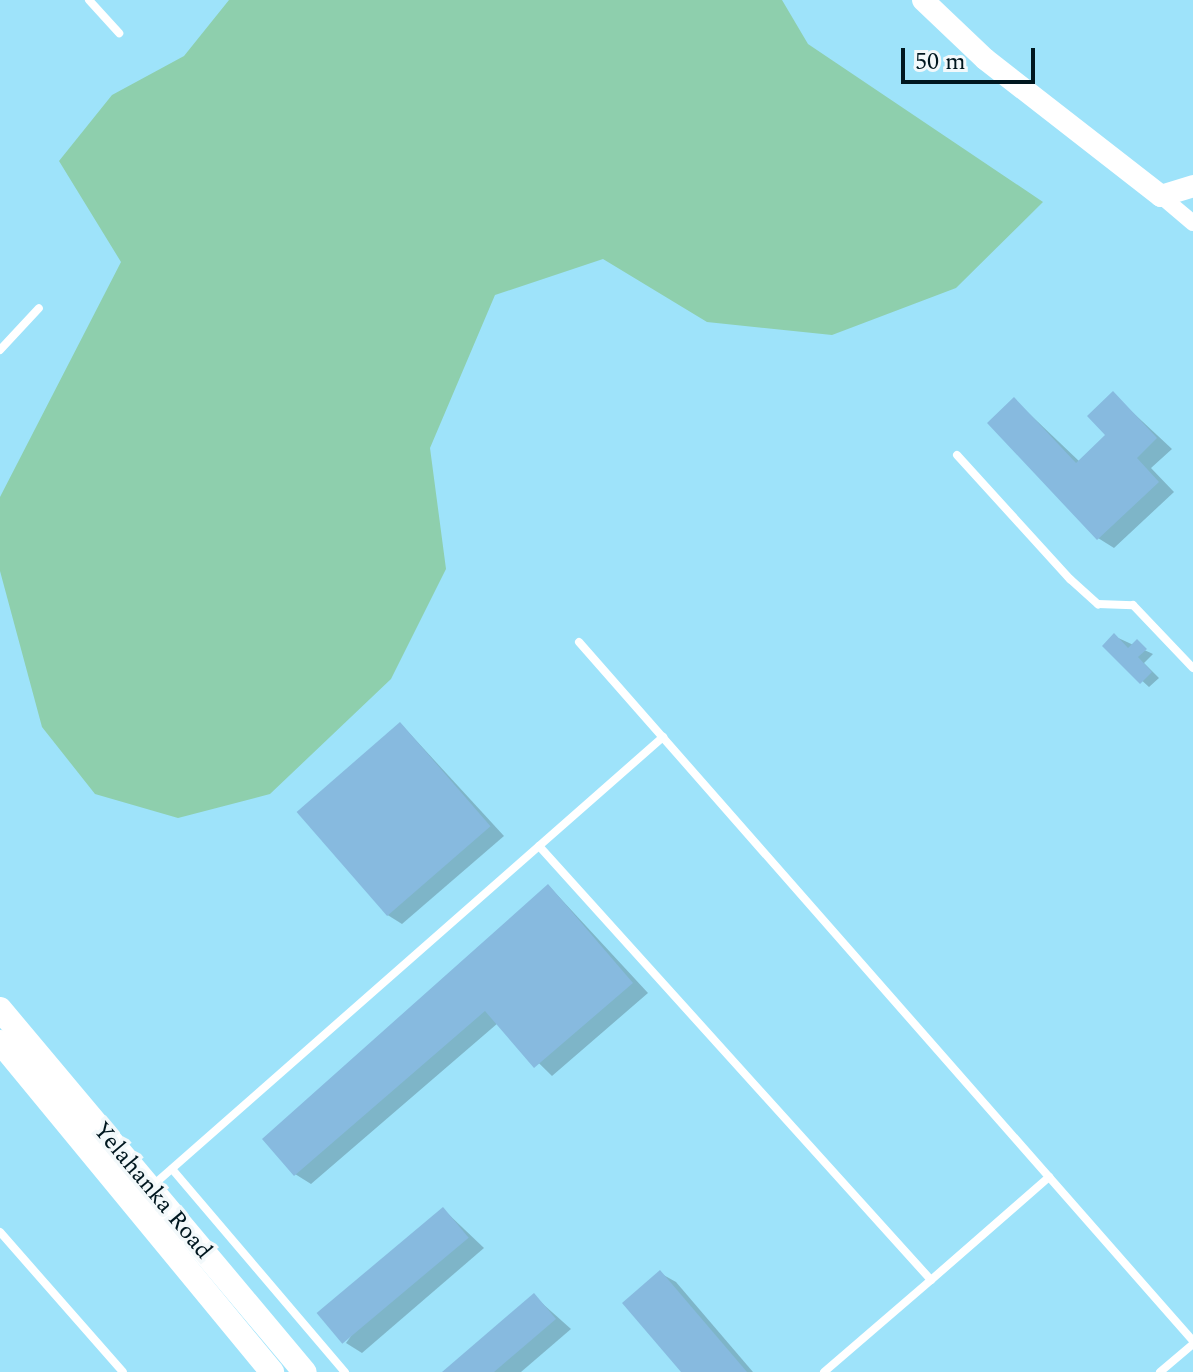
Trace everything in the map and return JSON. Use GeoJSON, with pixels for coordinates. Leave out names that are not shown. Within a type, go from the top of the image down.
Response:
{"type":"FeatureCollection","features":[{"type":"Feature","properties":{"kind":"main road","name":"Yelahanka Road"},"geometry":{"type":"LineString","coordinates":[[0,1009],[305,1372]]}},
{"type":"Feature","properties":{"kind":"main road","name":"Yelahanka Road"},"geometry":{"type":"LineString","coordinates":[[0,1042],[130,1206],[272,1372]]}},
{"type":"Feature","properties":{"kind":"street"},"geometry":{"type":"LineString","coordinates":[[923,0],[985,59],[1193,223]]}},
{"type":"Feature","properties":{"kind":"street"},"geometry":{"type":"LineString","coordinates":[[1161,196],[1193,186]]}},
{"type":"Feature","properties":{"kind":"lane"},"geometry":{"type":"LineString","coordinates":[[89,0],[119,33]]}},
{"type":"Feature","properties":{"kind":"lane"},"geometry":{"type":"LineString","coordinates":[[0,350],[39,308]]}},
{"type":"Feature","properties":{"kind":"lane"},"geometry":{"type":"LineString","coordinates":[[957,455],[1070,579],[1098,604],[1133,605],[1193,668]]}},
{"type":"Feature","properties":{"kind":"lane"},"geometry":{"type":"LineString","coordinates":[[579,642],[1193,1342],[1160,1372]]}},
{"type":"Feature","properties":{"kind":"lane"},"geometry":{"type":"LineString","coordinates":[[130,1206],[663,737]]}},
{"type":"Feature","properties":{"kind":"lane"},"geometry":{"type":"LineString","coordinates":[[539,846],[931,1280]]}},
{"type":"Feature","properties":{"kind":"lane"},"geometry":{"type":"LineString","coordinates":[[172,1169],[345,1372]]}},
{"type":"Feature","properties":{"kind":"lane"},"geometry":{"type":"LineString","coordinates":[[824,1372],[1049,1177]]}},
{"type":"Feature","properties":{"kind":"lane"},"geometry":{"type":"LineString","coordinates":[[0,1232],[123,1372]]}},
{"type":"Feature","properties":{"kind":"green space"},"geometry":{"type":"Polygon","coordinates":[[[229,0],[782,0],[808,44],[1043,202],[956,288],[832,335],[707,322],[603,259],[495,295],[430,448],[446,569],[391,679],[270,794],[178,818],[95,794],[42,727],[0,571],[0,497],[121,262],[59,161],[112,95],[184,56],[229,0]]]}},
{"type":"Feature","properties":{"kind":"building"},"geometry":{"type":"Polygon","coordinates":[[[1113,391],[1157,438],[1137,458],[1159,482],[1097,540],[987,423],[1014,397],[1076,463],[1105,435],[1087,416],[1113,391]]]}},
{"type":"Feature","properties":{"kind":"building"},"geometry":{"type":"Polygon","coordinates":[[[1114,633],[1128,648],[1137,639],[1147,649],[1138,657],[1152,672],[1140,684],[1102,646],[1114,633]]]}},
{"type":"Feature","properties":{"kind":"building"},"geometry":{"type":"Polygon","coordinates":[[[400,722],[491,826],[387,916],[297,812],[400,722]]]}},
{"type":"Feature","properties":{"kind":"building"},"geometry":{"type":"Polygon","coordinates":[[[548,884],[633,983],[534,1068],[485,1011],[294,1176],[262,1139],[548,884]]]}},
{"type":"Feature","properties":{"kind":"building"},"geometry":{"type":"Polygon","coordinates":[[[443,1207],[469,1238],[342,1344],[317,1313],[443,1207]]]}},
{"type":"Feature","properties":{"kind":"building"},"geometry":{"type":"Polygon","coordinates":[[[660,1270],[747,1372],[681,1372],[622,1303],[660,1270]]]}},
{"type":"Feature","properties":{"kind":"building"},"geometry":{"type":"Polygon","coordinates":[[[534,1293],[556,1319],[494,1372],[442,1372],[534,1293]]]}}]}
